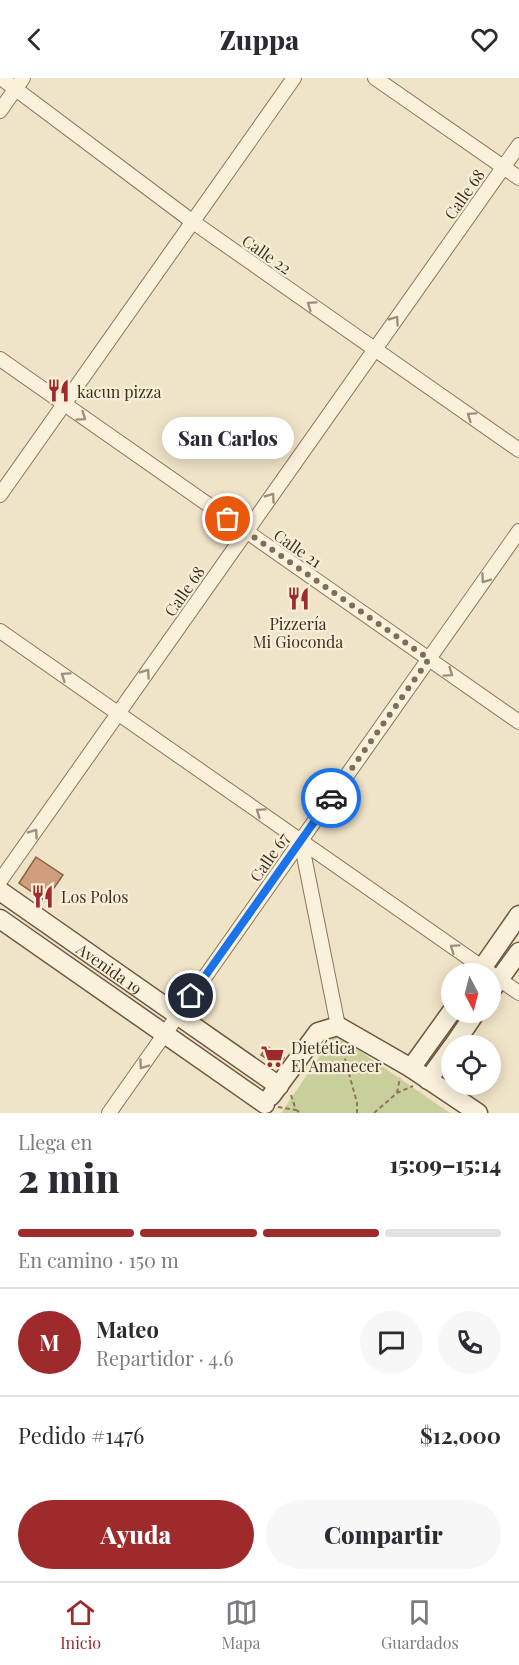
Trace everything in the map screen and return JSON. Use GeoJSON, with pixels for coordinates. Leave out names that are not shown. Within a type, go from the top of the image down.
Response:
{"type":"FeatureCollection","features":[{"type":"Feature","properties":{"kind":"main road","name":"Avenida 19"},"geometry":{"type":"LineString","coordinates":[[0,891],[279,1086]]}},
{"type":"Feature","properties":{"kind":"main road"},"geometry":{"type":"LineString","coordinates":[[486,963],[519,915]]}},
{"type":"Feature","properties":{"kind":"main road","name":"Avenida 19"},"geometry":{"type":"LineString","coordinates":[[0,919],[165,1034],[263,1109]]}},
{"type":"Feature","properties":{"kind":"main road"},"geometry":{"type":"LineString","coordinates":[[501,978],[519,952]]}},
{"type":"Feature","properties":{"kind":"main road"},"geometry":{"type":"LineString","coordinates":[[411,1068],[443,1023]]}},
{"type":"Feature","properties":{"kind":"main road"},"geometry":{"type":"LineString","coordinates":[[263,1109],[318,1032],[338,1026],[411,1068],[478,1113]]}},
{"type":"Feature","properties":{"kind":"main road"},"geometry":{"type":"LineString","coordinates":[[428,1080],[441,1062]]}},
{"type":"Feature","properties":{"kind":"street","name":"Calle 22"},"geometry":{"type":"LineString","coordinates":[[1,78],[19,83],[193,222],[519,450]]}},
{"type":"Feature","properties":{"kind":"street"},"geometry":{"type":"LineString","coordinates":[[0,495],[294,78]]}},
{"type":"Feature","properties":{"kind":"street"},"geometry":{"type":"LineString","coordinates":[[375,78],[519,178]]}},
{"type":"Feature","properties":{"kind":"street"},"geometry":{"type":"LineString","coordinates":[[0,111],[19,83]]}},
{"type":"Feature","properties":{"kind":"street","name":"Calle 68"},"geometry":{"type":"LineString","coordinates":[[0,881],[519,145]]}},
{"type":"Feature","properties":{"kind":"street","name":"Calle 21"},"geometry":{"type":"LineString","coordinates":[[0,359],[519,722]]}},
{"type":"Feature","properties":{"kind":"street","name":"Calle 67"},"geometry":{"type":"LineString","coordinates":[[109,1113],[519,531]]}},
{"type":"Feature","properties":{"kind":"street"},"geometry":{"type":"LineString","coordinates":[[0,631],[301,841],[469,963]]}},
{"type":"Feature","properties":{"kind":"street"},"geometry":{"type":"LineString","coordinates":[[301,841],[338,1026]]}},
{"type":"Feature","properties":{"kind":"street"},"geometry":{"type":"LineString","coordinates":[[501,988],[519,993]]}},
{"type":"Feature","properties":{"kind":"path"},"geometry":{"type":"LineString","coordinates":[[338,1026],[343,1057],[357,1103],[357,1113]]}},
{"type":"Feature","properties":{"kind":"path"},"geometry":{"type":"LineString","coordinates":[[374,1113],[397,1092],[428,1080]]}},
{"type":"Feature","properties":{"kind":"path"},"geometry":{"type":"LineString","coordinates":[[279,1086],[290,1093],[296,1110],[301,1113]]}},
{"type":"Feature","properties":{"kind":"green space"},"geometry":{"type":"Polygon","coordinates":[[[335,1034],[450,1113],[281,1113],[335,1034]]]}},
{"type":"Feature","properties":{"kind":"building"},"geometry":{"type":"Polygon","coordinates":[[[36,857],[63,875],[45,901],[19,883],[36,857]]]}},
{"type":"Feature","properties":{"kind":"building","name":"Dietética El Amanecer"},"geometry":{"type":"Polygon","coordinates":[[[267,1046],[284,1058],[278,1066],[261,1055],[267,1046]]]}},
{"type":"Feature","properties":{"kind":"way so far"},"geometry":{"type":"LineString","coordinates":[[228,519],[429,659],[331,798]]}},
{"type":"Feature","properties":{"kind":"place","name":"kacun pizza"},"geometry":{"type":"Point","coordinates":[59,391]}},
{"type":"Feature","properties":{"kind":"place","name":"San Carlos"},"geometry":{"type":"Point","coordinates":[228,519]}},
{"type":"Feature","properties":{"kind":"place","name":"Pizzería Mi Gioconda"},"geometry":{"type":"Point","coordinates":[298,598]}},
{"type":"Feature","properties":{"kind":"place","name":"Los Polos"},"geometry":{"type":"Point","coordinates":[43,896]}},
{"type":"Feature","properties":{"kind":"place","name":"Dietética El Amanecer"},"geometry":{"type":"Point","coordinates":[273,1056]}},
{"type":"Feature","properties":{"kind":"route"},"geometry":{"type":"LineString","coordinates":[[191,996],[331,798]]}}]}
